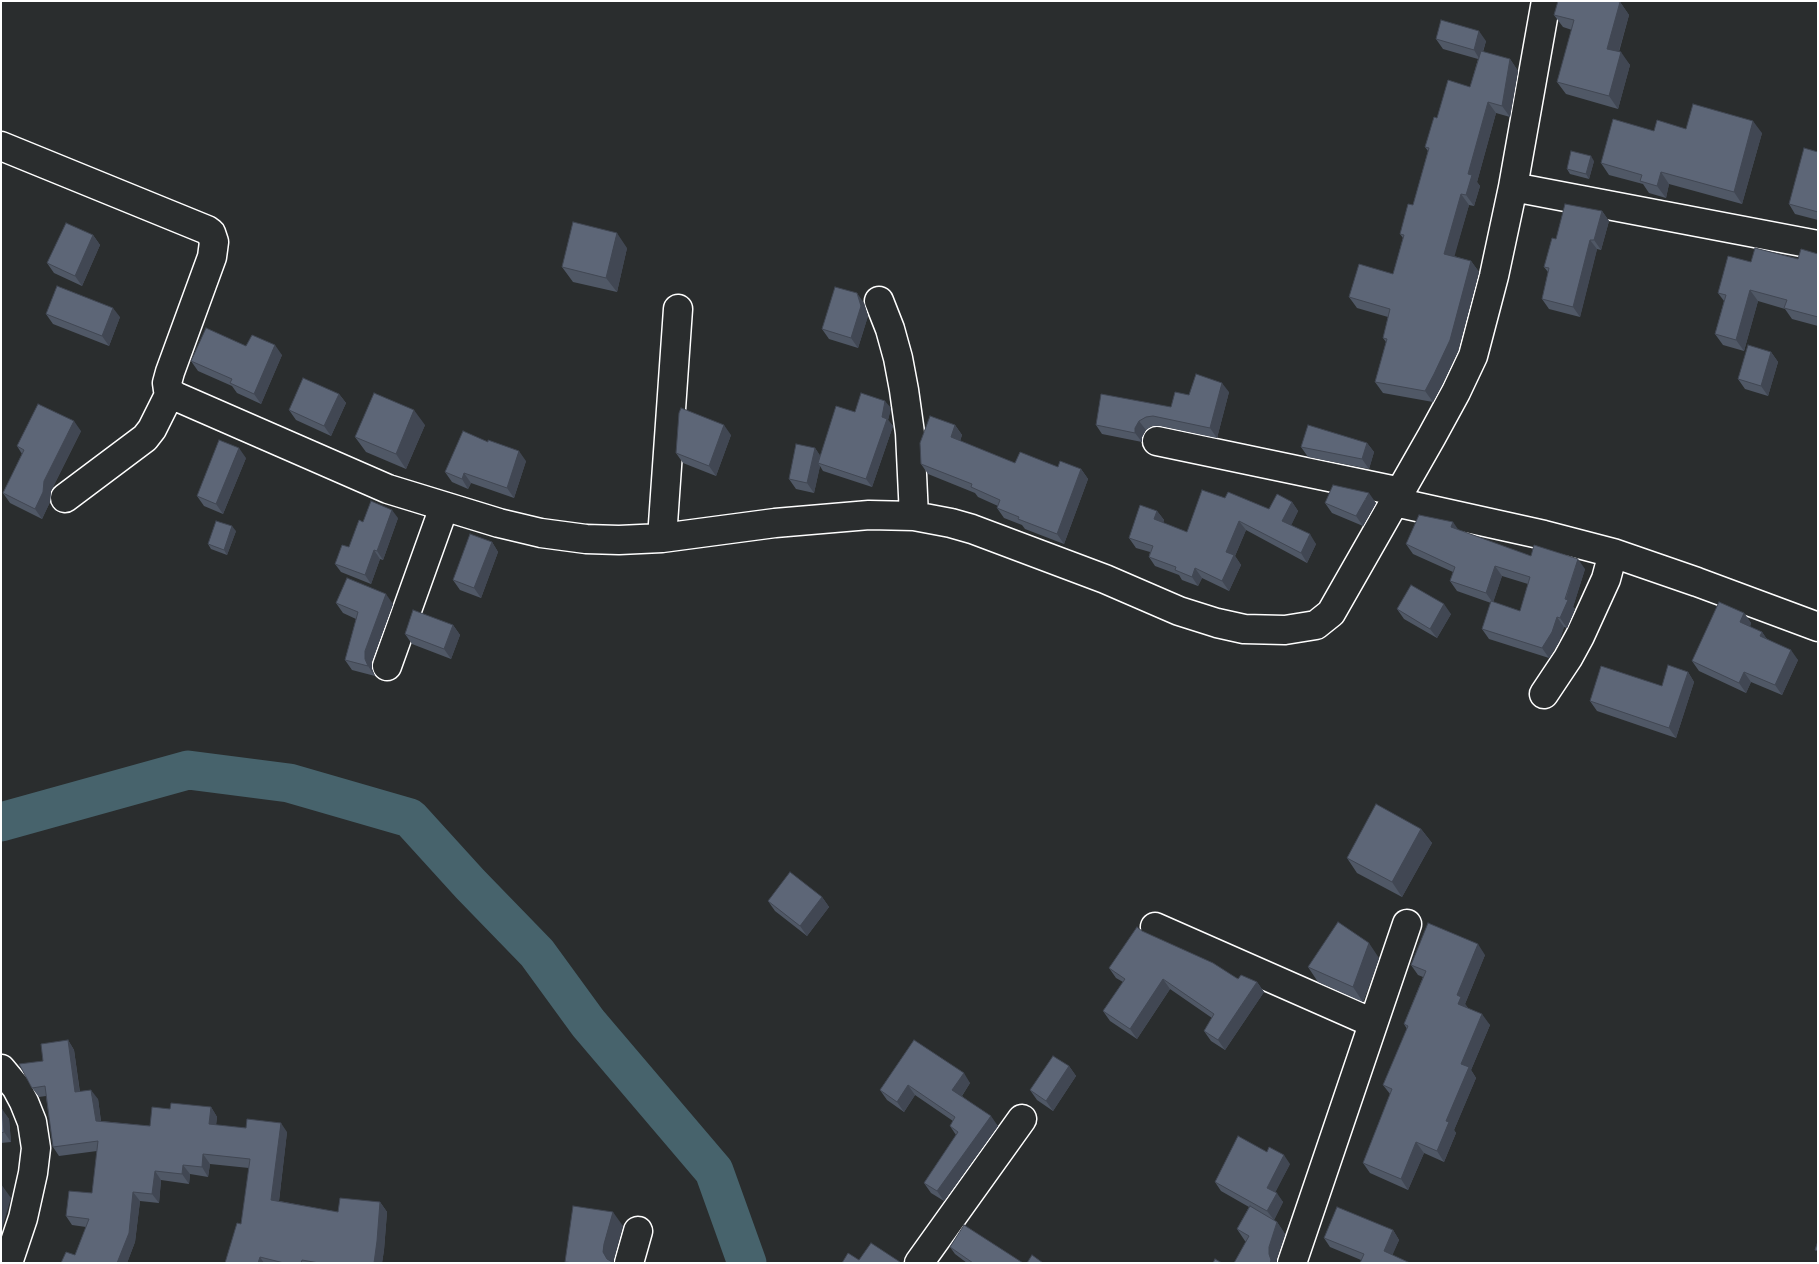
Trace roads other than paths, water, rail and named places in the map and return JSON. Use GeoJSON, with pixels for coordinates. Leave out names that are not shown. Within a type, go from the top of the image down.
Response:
{"type":"FeatureCollection","features":[{"type":"Feature","properties":{"kind":"street"},"geometry":{"type":"LineString","coordinates":[[170,393],[388,490],[499,523],[563,536],[618,540],[662,538],[775,523],[869,515],[914,516],[951,522],[996,537],[1104,579],[1179,611],[1235,627],[1271,630],[1309,627],[1327,618],[1398,497],[1456,392],[1473,356],[1494,276],[1513,187],[1546,1]]}},
{"type":"Feature","properties":{"kind":"street"},"geometry":{"type":"LineString","coordinates":[[1,146],[202,227],[211,233],[214,242],[212,257],[170,372],[167,384],[170,393],[152,429],[145,438],[65,498]]}},
{"type":"Feature","properties":{"kind":"street"},"geometry":{"type":"LineString","coordinates":[[1513,187],[1818,245]]}},
{"type":"Feature","properties":{"kind":"street"},"geometry":{"type":"LineString","coordinates":[[878,301],[890,329],[904,390],[910,433],[914,516]]}},
{"type":"Feature","properties":{"kind":"street"},"geometry":{"type":"LineString","coordinates":[[662,538],[678,309]]}},
{"type":"Feature","properties":{"kind":"street"},"geometry":{"type":"LineString","coordinates":[[1157,441],[1398,497],[1613,553],[1697,582],[1818,628]]}},
{"type":"Feature","properties":{"kind":"street"},"geometry":{"type":"LineString","coordinates":[[387,666],[444,507]]}},
{"type":"Feature","properties":{"kind":"street"},"geometry":{"type":"LineString","coordinates":[[1544,694],[1580,636],[1606,579],[1613,553]]}},
{"type":"Feature","properties":{"kind":"street"},"geometry":{"type":"LineString","coordinates":[[1292,1263],[1407,924]]}},
{"type":"Feature","properties":{"kind":"street"},"geometry":{"type":"LineString","coordinates":[[1155,927],[1373,1023]]}},
{"type":"Feature","properties":{"kind":"street"},"geometry":{"type":"LineString","coordinates":[[1,1069],[16,1087],[24,1102],[32,1122],[36,1148],[33,1173],[23,1218],[8,1263]]}},
{"type":"Feature","properties":{"kind":"street"},"geometry":{"type":"LineString","coordinates":[[919,1263],[1022,1119]]}},
{"type":"Feature","properties":{"kind":"street"},"geometry":{"type":"LineString","coordinates":[[629,1263],[638,1231]]}},
{"type":"Feature","properties":{"kind":"waterway"},"geometry":{"type":"LineString","coordinates":[[1,822],[188,770],[289,783],[410,818],[470,884],[537,953],[588,1023],[714,1171],[747,1263]]}}]}
